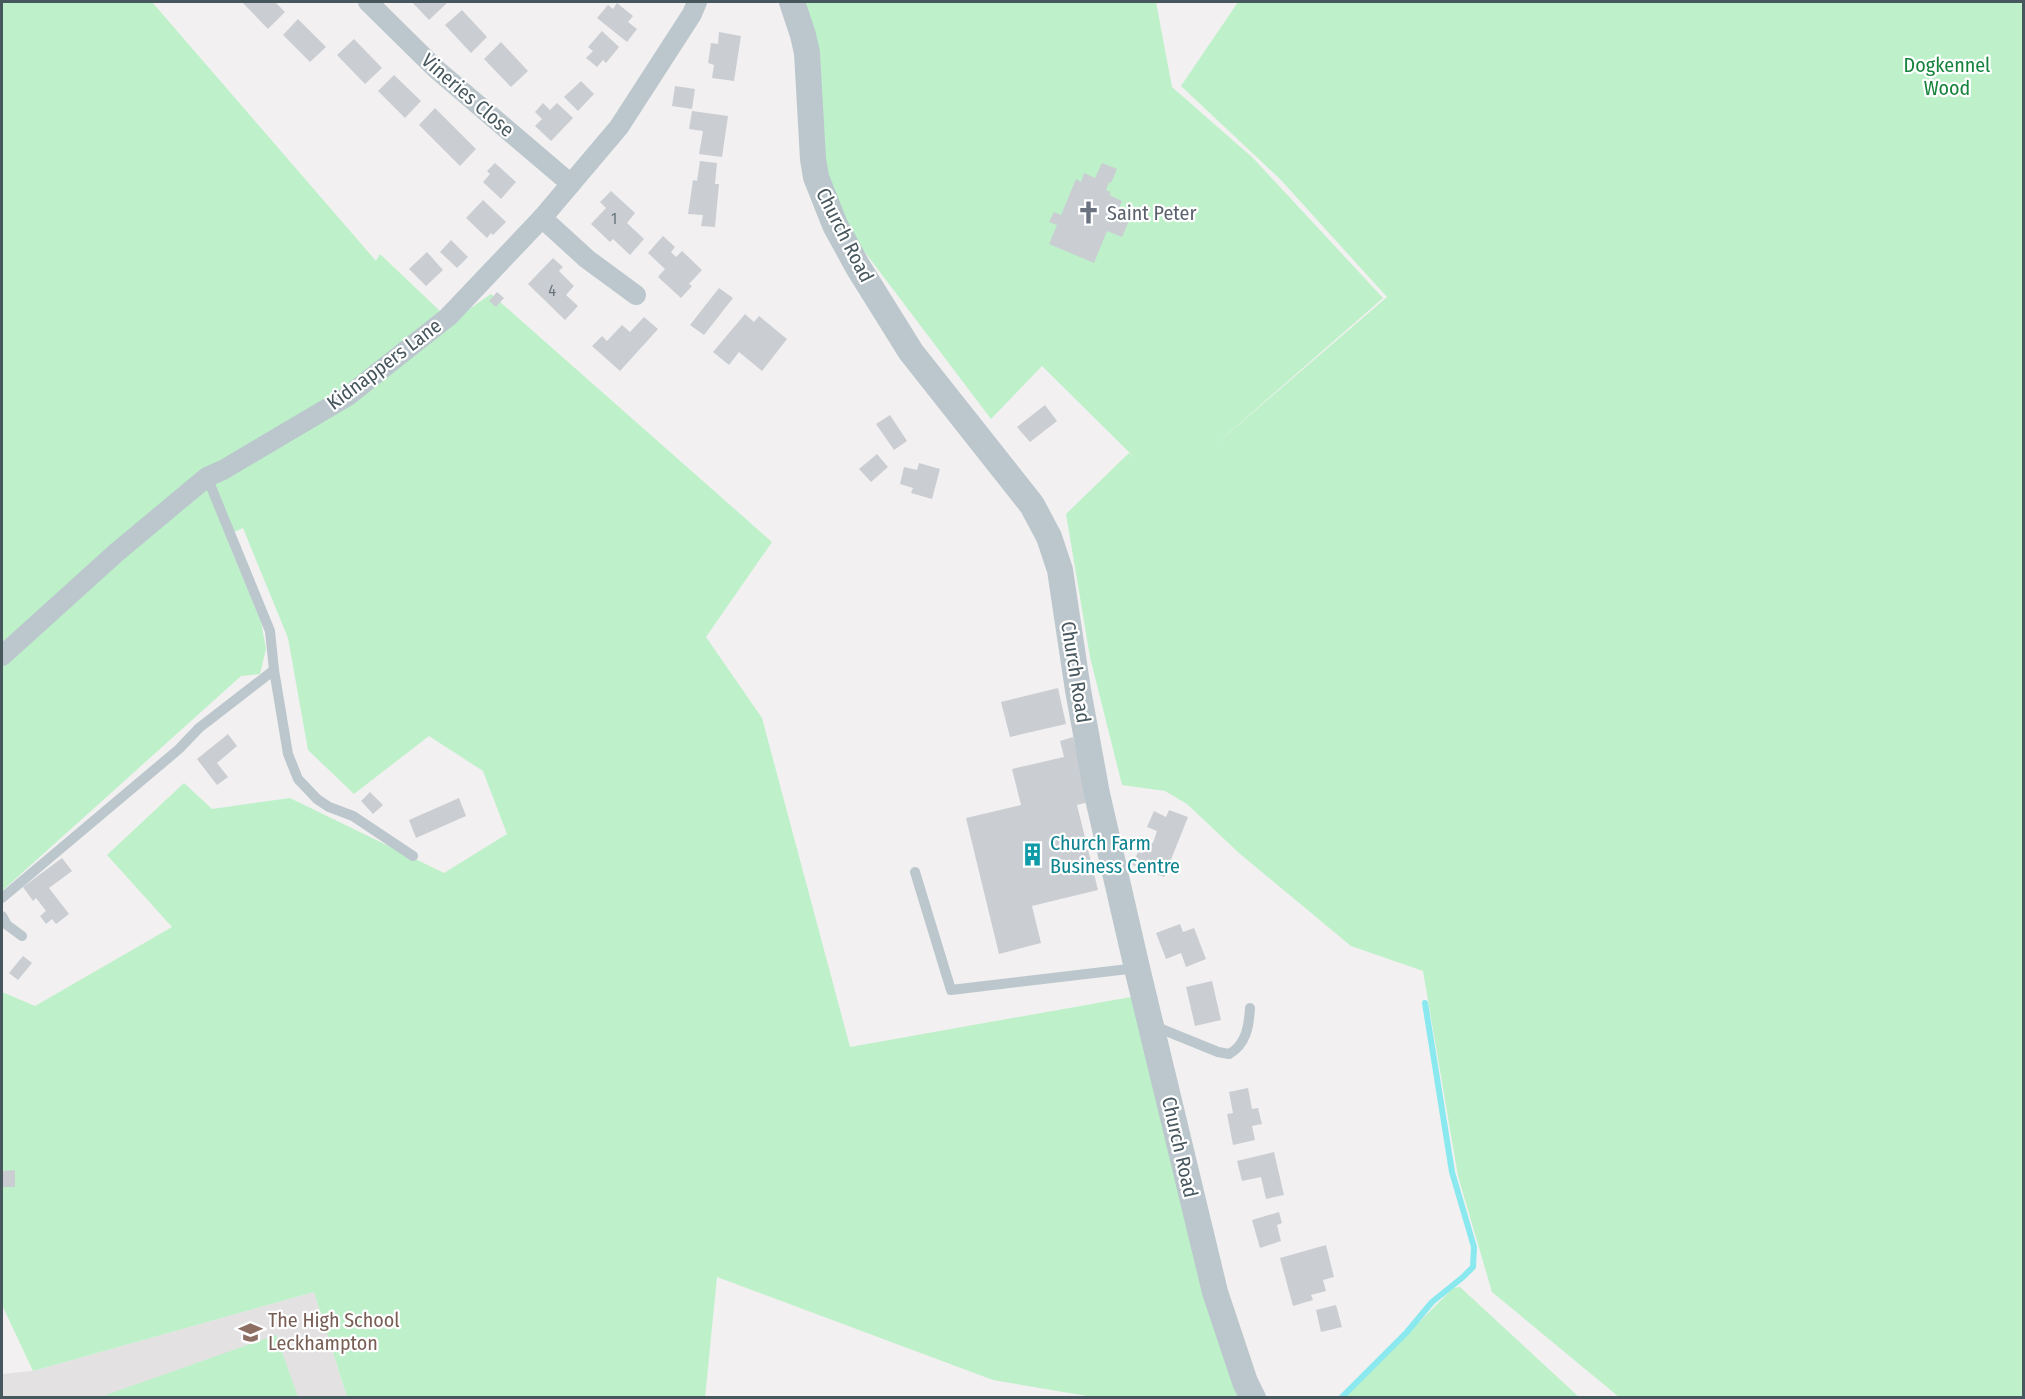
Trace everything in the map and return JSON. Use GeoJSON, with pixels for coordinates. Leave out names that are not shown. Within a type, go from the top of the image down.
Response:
{"type":"FeatureCollection","features":[{"type":"Feature","properties":{"kind":"street","name":"Vineries Close"},"geometry":{"type":"LineString","coordinates":[[368,2],[436,69],[571,184]]}},
{"type":"Feature","properties":{"kind":"street","name":"Kidnappers Lane"},"geometry":{"type":"LineString","coordinates":[[2,656],[117,552],[207,477],[223,470],[348,396],[448,317],[542,218],[619,127],[692,14],[697,2]]}},
{"type":"Feature","properties":{"kind":"street","name":"Church Road"},"geometry":{"type":"LineString","coordinates":[[792,2],[807,53],[816,177],[835,225],[858,267],[911,351],[1032,505],[1049,537],[1060,570],[1097,794],[1137,968],[1215,1292],[1252,1398]]}},
{"type":"Feature","properties":{"kind":"street"},"geometry":{"type":"LineString","coordinates":[[542,218],[587,259],[636,295]]}},
{"type":"Feature","properties":{"kind":"lane"},"geometry":{"type":"LineString","coordinates":[[207,477],[270,631],[288,754],[298,779],[316,799],[329,807],[353,816],[413,856]]}},
{"type":"Feature","properties":{"kind":"lane"},"geometry":{"type":"LineString","coordinates":[[2,898],[179,749],[199,728],[274,670]]}},
{"type":"Feature","properties":{"kind":"lane"},"geometry":{"type":"LineString","coordinates":[[915,872],[951,990],[1137,968]]}},
{"type":"Feature","properties":{"kind":"lane"},"geometry":{"type":"LineString","coordinates":[[2,916],[7,925],[22,936]]}},
{"type":"Feature","properties":{"kind":"lane"},"geometry":{"type":"LineString","coordinates":[[1151,1024],[1218,1052],[1229,1054],[1241,1045],[1244,1039],[1250,1008]]}},
{"type":"Feature","properties":{"kind":"shaded area","name":"The High School Leckhampton"},"geometry":{"type":"Polygon","coordinates":[[[314,1292],[347,1397],[2,1397],[2,1374],[33,1371],[314,1292]]]}},
{"type":"Feature","properties":{"kind":"green space"},"geometry":{"type":"Polygon","coordinates":[[[2,2],[152,2],[376,261],[380,254],[440,311],[441,329],[491,294],[772,542],[706,637],[762,718],[850,1047],[1131,997],[1241,1397],[1093,1397],[993,1380],[717,1277],[705,1398],[347,1397],[314,1292],[33,1371],[2,1305],[2,992],[35,1006],[172,927],[107,855],[184,783],[212,809],[290,798],[444,873],[507,834],[483,771],[429,736],[354,794],[308,750],[288,638],[243,528],[226,536],[261,622],[266,649],[260,674],[241,676],[2,891],[2,2]]]}},
{"type":"Feature","properties":{"kind":"green space","name":"Dogkennel Wood"},"geometry":{"type":"Polygon","coordinates":[[[792,2],[1156,2],[1172,87],[1253,158],[1383,298],[1208,451],[1387,297],[1280,179],[1181,86],[1238,2],[2023,2],[2023,1397],[1619,1397],[1492,1292],[1458,1176],[1423,971],[1351,946],[1239,853],[1187,804],[1165,791],[1122,785],[1090,657],[1066,514],[1129,453],[1136,459],[1042,366],[991,419],[821,194],[792,2]]]}},
{"type":"Feature","properties":{"kind":"green space"},"geometry":{"type":"Polygon","coordinates":[[[1460,1287],[1579,1397],[1345,1397],[1453,1288],[1460,1287]]]}},
{"type":"Feature","properties":{"kind":"green space"},"geometry":{"type":"Polygon","coordinates":[[[276,1335],[298,1397],[107,1397],[106,1395],[276,1335]]]}},
{"type":"Feature","properties":{"kind":"building"},"geometry":{"type":"Polygon","coordinates":[[[244,2],[275,2],[285,12],[268,29],[244,2]]]}},
{"type":"Feature","properties":{"kind":"building"},"geometry":{"type":"Polygon","coordinates":[[[412,2],[448,2],[429,20],[412,2]]]}},
{"type":"Feature","properties":{"kind":"building"},"geometry":{"type":"Polygon","coordinates":[[[617,3],[633,16],[628,22],[637,29],[627,42],[597,18],[608,5],[613,9],[617,3]]]}},
{"type":"Feature","properties":{"kind":"building"},"geometry":{"type":"Polygon","coordinates":[[[462,10],[487,37],[471,53],[445,25],[462,10]]]}},
{"type":"Feature","properties":{"kind":"building"},"geometry":{"type":"Polygon","coordinates":[[[298,19],[326,47],[310,62],[283,35],[298,19]]]}},
{"type":"Feature","properties":{"kind":"building"},"geometry":{"type":"Polygon","coordinates":[[[602,31],[619,47],[606,63],[603,60],[597,67],[586,58],[593,51],[588,47],[602,31]]]}},
{"type":"Feature","properties":{"kind":"building"},"geometry":{"type":"Polygon","coordinates":[[[719,32],[741,36],[734,81],[712,78],[714,65],[708,63],[711,43],[718,44],[719,32]]]}},
{"type":"Feature","properties":{"kind":"building"},"geometry":{"type":"Polygon","coordinates":[[[354,39],[382,68],[365,84],[337,55],[354,39]]]}},
{"type":"Feature","properties":{"kind":"building"},"geometry":{"type":"Polygon","coordinates":[[[501,42],[528,71],[511,87],[484,59],[501,42]]]}},
{"type":"Feature","properties":{"kind":"building"},"geometry":{"type":"Polygon","coordinates":[[[394,75],[421,101],[405,118],[378,91],[394,75]]]}},
{"type":"Feature","properties":{"kind":"building"},"geometry":{"type":"Polygon","coordinates":[[[581,81],[594,94],[578,111],[564,97],[581,81]]]}},
{"type":"Feature","properties":{"kind":"building"},"geometry":{"type":"Polygon","coordinates":[[[675,86],[695,89],[692,109],[672,106],[675,86]]]}},
{"type":"Feature","properties":{"kind":"building"},"geometry":{"type":"Polygon","coordinates":[[[543,103],[550,110],[557,103],[573,118],[551,141],[535,126],[542,119],[535,112],[543,103]]]}},
{"type":"Feature","properties":{"kind":"building"},"geometry":{"type":"Polygon","coordinates":[[[435,108],[476,149],[460,166],[419,125],[435,108]]]}},
{"type":"Feature","properties":{"kind":"building"},"geometry":{"type":"Polygon","coordinates":[[[692,111],[728,116],[722,157],[699,154],[703,131],[689,129],[692,111]]]}},
{"type":"Feature","properties":{"kind":"building"},"geometry":{"type":"Polygon","coordinates":[[[700,161],[717,163],[715,184],[719,184],[715,227],[701,226],[703,215],[688,214],[693,180],[697,181],[700,161]]]}},
{"type":"Feature","properties":{"kind":"building"},"geometry":{"type":"Polygon","coordinates":[[[495,163],[516,182],[501,199],[483,182],[490,174],[487,171],[495,163]]]}},
{"type":"Feature","properties":{"kind":"building","name":"Saint Peter"},"geometry":{"type":"Polygon","coordinates":[[[1102,163],[1117,169],[1106,190],[1111,192],[1109,195],[1122,201],[1116,215],[1129,221],[1122,237],[1107,231],[1094,263],[1049,244],[1057,225],[1049,222],[1054,212],[1061,215],[1076,179],[1081,182],[1084,173],[1095,178],[1102,163]]]}},
{"type":"Feature","properties":{"kind":"building"},"geometry":{"type":"Polygon","coordinates":[[[611,191],[635,213],[627,223],[644,239],[630,255],[613,239],[610,242],[591,224],[606,208],[600,202],[611,191]]]}},
{"type":"Feature","properties":{"kind":"building"},"geometry":{"type":"Polygon","coordinates":[[[483,200],[506,222],[487,238],[466,218],[483,200]]]}},
{"type":"Feature","properties":{"kind":"building"},"geometry":{"type":"Polygon","coordinates":[[[663,236],[675,247],[671,252],[676,257],[682,251],[702,270],[689,284],[692,286],[681,298],[658,277],[665,269],[648,253],[663,236]]]}},
{"type":"Feature","properties":{"kind":"building"},"geometry":{"type":"Polygon","coordinates":[[[451,240],[468,257],[457,268],[440,252],[451,240]]]}},
{"type":"Feature","properties":{"kind":"building"},"geometry":{"type":"Polygon","coordinates":[[[427,252],[443,270],[426,286],[409,269],[427,252]]]}},
{"type":"Feature","properties":{"kind":"building"},"geometry":{"type":"Polygon","coordinates":[[[553,258],[563,267],[559,271],[574,286],[566,295],[578,306],[565,320],[528,284],[553,258]]]}},
{"type":"Feature","properties":{"kind":"building"},"geometry":{"type":"Polygon","coordinates":[[[719,288],[733,298],[704,335],[690,325],[719,288]]]}},
{"type":"Feature","properties":{"kind":"building"},"geometry":{"type":"Polygon","coordinates":[[[497,292],[504,298],[496,307],[489,301],[497,292]]]}},
{"type":"Feature","properties":{"kind":"building"},"geometry":{"type":"Polygon","coordinates":[[[745,314],[754,322],[759,316],[787,339],[762,371],[739,352],[729,365],[713,352],[745,314]]]}},
{"type":"Feature","properties":{"kind":"building"},"geometry":{"type":"Polygon","coordinates":[[[644,317],[658,329],[620,371],[592,346],[602,336],[607,341],[622,325],[630,332],[644,317]]]}},
{"type":"Feature","properties":{"kind":"building"},"geometry":{"type":"Polygon","coordinates":[[[1045,405],[1057,421],[1030,442],[1017,427],[1045,405]]]}},
{"type":"Feature","properties":{"kind":"building"},"geometry":{"type":"Polygon","coordinates":[[[890,415],[907,441],[894,450],[876,424],[890,415]]]}},
{"type":"Feature","properties":{"kind":"building"},"geometry":{"type":"Polygon","coordinates":[[[877,454],[888,467],[871,482],[859,469],[877,454]]]}},
{"type":"Feature","properties":{"kind":"building"},"geometry":{"type":"Polygon","coordinates":[[[919,463],[940,469],[932,499],[911,493],[913,488],[900,484],[904,467],[917,470],[919,463]]]}},
{"type":"Feature","properties":{"kind":"building"},"geometry":{"type":"Polygon","coordinates":[[[1058,688],[1066,724],[1010,737],[1001,702],[1058,688]]]}},
{"type":"Feature","properties":{"kind":"building"},"geometry":{"type":"Polygon","coordinates":[[[228,734],[237,746],[217,763],[228,777],[217,785],[197,759],[228,734]]]}},
{"type":"Feature","properties":{"kind":"building","name":"Church Farm Business Centre"},"geometry":{"type":"Polygon","coordinates":[[[1073,737],[1089,802],[1077,805],[1098,890],[1032,906],[1041,943],[999,954],[966,818],[1021,805],[1012,769],[1064,757],[1060,741],[1073,737]]]}},
{"type":"Feature","properties":{"kind":"building"},"geometry":{"type":"Polygon","coordinates":[[[370,792],[383,805],[373,814],[361,801],[370,792]]]}},
{"type":"Feature","properties":{"kind":"building"},"geometry":{"type":"Polygon","coordinates":[[[459,798],[466,816],[416,838],[409,820],[459,798]]]}},
{"type":"Feature","properties":{"kind":"building"},"geometry":{"type":"Polygon","coordinates":[[[1169,810],[1188,817],[1164,877],[1132,865],[1138,852],[1142,853],[1147,841],[1153,843],[1157,831],[1147,827],[1154,811],[1166,817],[1169,810]]]}},
{"type":"Feature","properties":{"kind":"building"},"geometry":{"type":"Polygon","coordinates":[[[62,858],[72,871],[49,888],[69,914],[56,924],[52,919],[46,924],[40,916],[46,911],[36,898],[33,901],[23,887],[62,858]]]}},
{"type":"Feature","properties":{"kind":"building"},"geometry":{"type":"Polygon","coordinates":[[[1180,924],[1183,932],[1194,928],[1206,959],[1186,967],[1181,953],[1166,959],[1156,933],[1180,924]]]}},
{"type":"Feature","properties":{"kind":"building"},"geometry":{"type":"Polygon","coordinates":[[[23,956],[32,963],[18,980],[9,973],[23,956]]]}},
{"type":"Feature","properties":{"kind":"building"},"geometry":{"type":"Polygon","coordinates":[[[1212,981],[1221,1020],[1195,1026],[1186,987],[1212,981]]]}},
{"type":"Feature","properties":{"kind":"building"},"geometry":{"type":"Polygon","coordinates":[[[1248,1088],[1252,1109],[1258,1108],[1262,1124],[1252,1126],[1255,1140],[1233,1145],[1227,1114],[1233,1113],[1229,1092],[1248,1088]]]}},
{"type":"Feature","properties":{"kind":"building"},"geometry":{"type":"Polygon","coordinates":[[[1274,1152],[1284,1195],[1266,1199],[1261,1177],[1242,1181],[1237,1161],[1274,1152]]]}},
{"type":"Feature","properties":{"kind":"building"},"geometry":{"type":"Polygon","coordinates":[[[15,1170],[15,1187],[2,1187],[2,1171],[15,1170]]]}},
{"type":"Feature","properties":{"kind":"building"},"geometry":{"type":"Polygon","coordinates":[[[1279,1212],[1282,1223],[1277,1225],[1281,1241],[1260,1248],[1252,1220],[1279,1212]]]}},
{"type":"Feature","properties":{"kind":"building"},"geometry":{"type":"Polygon","coordinates":[[[1326,1245],[1334,1277],[1323,1280],[1326,1291],[1311,1295],[1313,1300],[1293,1306],[1280,1258],[1326,1245]]]}},
{"type":"Feature","properties":{"kind":"building"},"geometry":{"type":"Polygon","coordinates":[[[1336,1305],[1342,1327],[1321,1332],[1316,1310],[1336,1305]]]}},
{"type":"Feature","properties":{"kind":"waterway"},"geometry":{"type":"LineString","coordinates":[[1341,1398],[1407,1332],[1432,1302],[1473,1267],[1474,1247],[1452,1172],[1425,1003]]}},
{"type":"Feature","properties":{"kind":"place","name":"Saint Peter"},"geometry":{"type":"Point","coordinates":[1089,213]}},
{"type":"Feature","properties":{"kind":"place","name":"Church Farm Business Centre"},"geometry":{"type":"Point","coordinates":[1032,854]}},
{"type":"Feature","properties":{"kind":"place","name":"The High School Leckhampton"},"geometry":{"type":"Point","coordinates":[250,1332]}}]}
